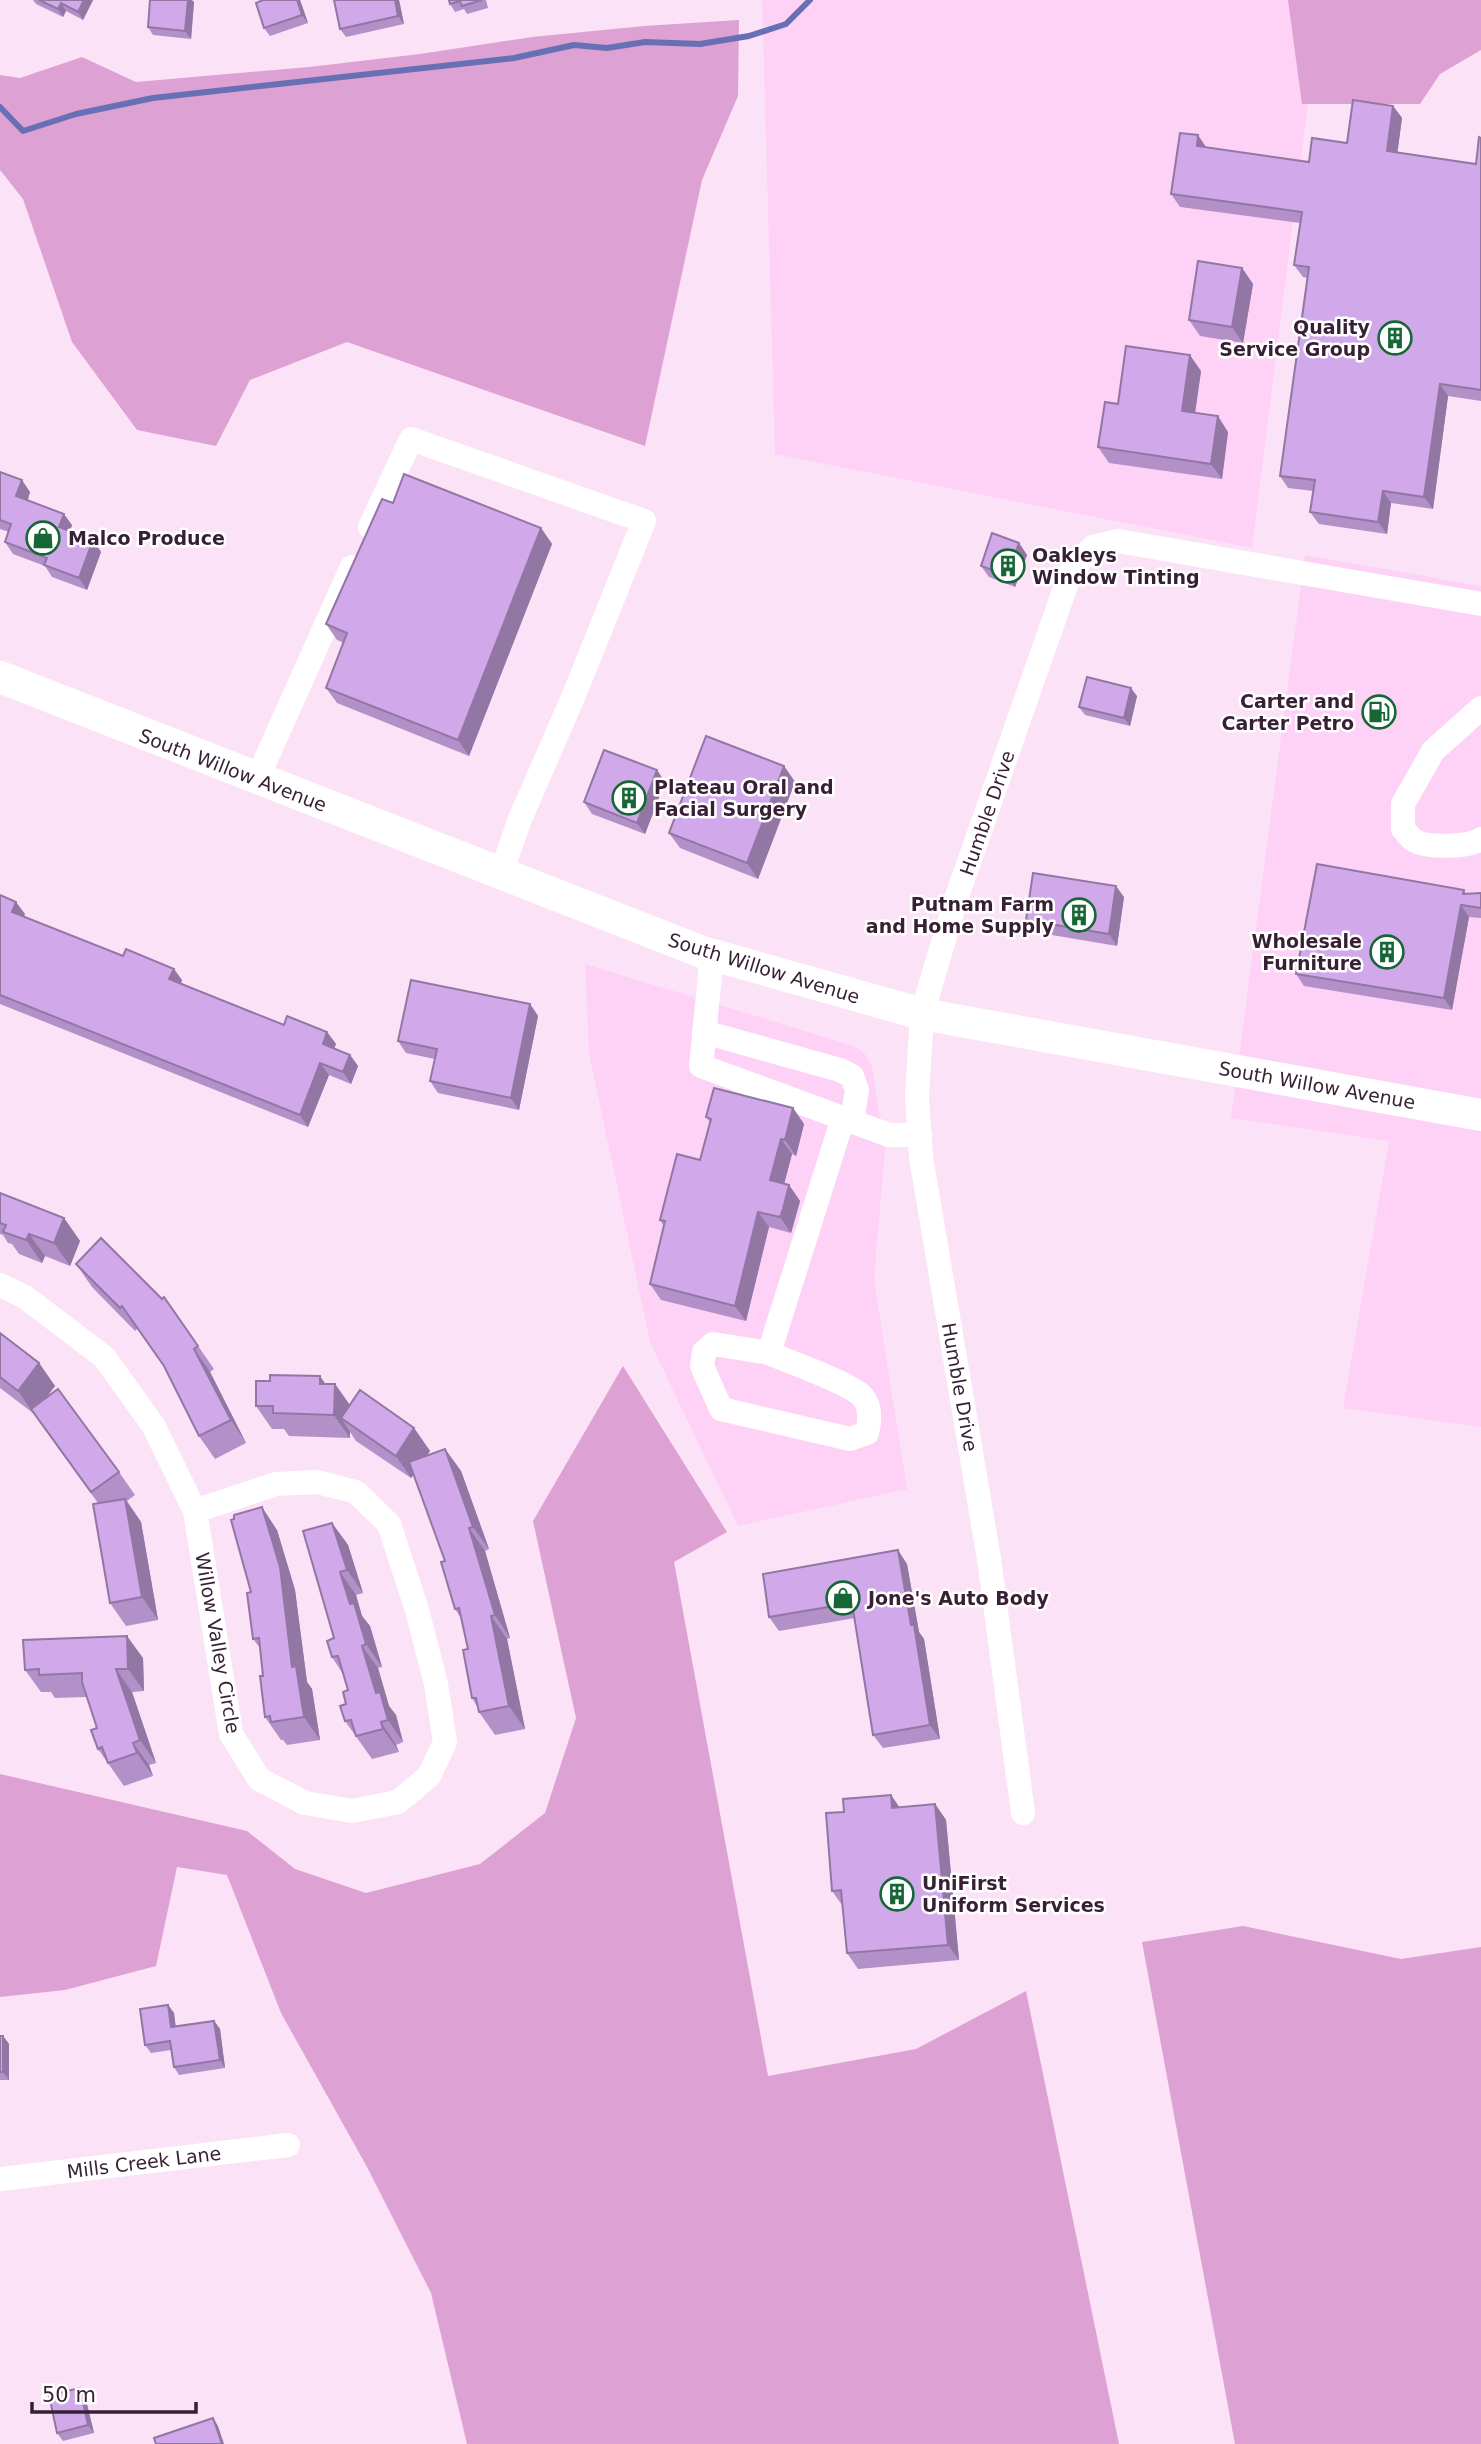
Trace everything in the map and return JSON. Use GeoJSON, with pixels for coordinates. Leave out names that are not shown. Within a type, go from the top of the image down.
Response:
{"type":"FeatureCollection","features":[{"type":"Feature","properties":{"kind":"main road","name":"South Willow Avenue"},"geometry":{"type":"LineString","coordinates":[[0,677],[712,955],[922,1014],[1481,1115]]}},
{"type":"Feature","properties":{"kind":"street"},"geometry":{"type":"LineString","coordinates":[[257,779],[276,731],[411,439],[644,521],[574,695],[520,819],[501,873]]}},
{"type":"Feature","properties":{"kind":"street","name":"Humble Drive"},"geometry":{"type":"LineString","coordinates":[[1023,1813],[989,1559],[921,1157],[917,1097],[922,1014],[955,902],[1071,571],[1093,547],[1118,541],[1481,604]]}},
{"type":"Feature","properties":{"kind":"street"},"geometry":{"type":"LineString","coordinates":[[1481,708],[1433,751],[1403,804],[1403,829],[1414,841],[1443,846],[1476,843],[1481,839]]}},
{"type":"Feature","properties":{"kind":"street"},"geometry":{"type":"LineString","coordinates":[[712,955],[701,1066],[889,1135],[920,1135]]}},
{"type":"Feature","properties":{"kind":"street"},"geometry":{"type":"LineString","coordinates":[[704,1032],[840,1070],[852,1076],[857,1090],[769,1353]]}},
{"type":"Feature","properties":{"kind":"street","name":"Willow Valley Circle"},"geometry":{"type":"LineString","coordinates":[[0,1285],[25,1297],[104,1357],[153,1425],[195,1511],[231,1734],[259,1779],[305,1803],[352,1811],[398,1802],[429,1776],[445,1742],[436,1684],[417,1610],[389,1524],[356,1492],[317,1482],[276,1484],[195,1511]]}},
{"type":"Feature","properties":{"kind":"street"},"geometry":{"type":"LineString","coordinates":[[713,1344],[769,1353],[863,1396],[870,1418],[867,1433],[850,1439],[721,1409],[702,1366],[704,1352],[713,1344]]}},
{"type":"Feature","properties":{"kind":"street","name":"Mills Creek Lane"},"geometry":{"type":"LineString","coordinates":[[0,2179],[288,2145]]}},
{"type":"Feature","properties":{"kind":"shaded area"},"geometry":{"type":"Polygon","coordinates":[[[762,0],[1321,0],[1252,548],[775,454],[762,0]]]}},
{"type":"Feature","properties":{"kind":"shaded area"},"geometry":{"type":"Polygon","coordinates":[[[1288,0],[1481,0],[1481,50],[1440,74],[1420,104],[1302,104],[1288,0]]]}},
{"type":"Feature","properties":{"kind":"shaded area"},"geometry":{"type":"Polygon","coordinates":[[[739,20],[738,96],[702,180],[645,446],[347,342],[250,380],[216,446],[137,430],[72,342],[23,199],[0,170],[0,75],[20,78],[82,57],[136,82],[309,67],[532,37],[739,20]]]}},
{"type":"Feature","properties":{"kind":"shaded area"},"geometry":{"type":"Polygon","coordinates":[[[1305,555],[1481,586],[1481,1427],[1343,1408],[1389,1141],[1231,1118],[1305,555]]]}},
{"type":"Feature","properties":{"kind":"shaded area"},"geometry":{"type":"Polygon","coordinates":[[[585,964],[854,1046],[865,1054],[872,1066],[885,1149],[874,1280],[907,1489],[738,1526],[650,1342],[589,1053],[585,964]]]}},
{"type":"Feature","properties":{"kind":"shaded area"},"geometry":{"type":"Polygon","coordinates":[[[623,1366],[727,1532],[674,1562],[768,2076],[916,2049],[1026,1991],[1119,2444],[467,2444],[431,2293],[367,2167],[281,2013],[227,1875],[177,1867],[156,1966],[65,1990],[0,1997],[0,1774],[247,1831],[295,1869],[366,1893],[480,1864],[545,1813],[576,1718],[533,1521],[623,1366]]]}},
{"type":"Feature","properties":{"kind":"shaded area"},"geometry":{"type":"Polygon","coordinates":[[[1243,1926],[1401,1959],[1481,1947],[1481,2444],[1235,2444],[1142,1942],[1243,1926]]]}},
{"type":"Feature","properties":{"kind":"building"},"geometry":{"type":"Polygon","coordinates":[[[39,0],[84,0],[78,12],[61,3],[58,9],[39,0]]]}},
{"type":"Feature","properties":{"kind":"building"},"geometry":{"type":"Polygon","coordinates":[[[150,0],[188,0],[185,31],[148,27],[150,0]]]}},
{"type":"Feature","properties":{"kind":"building"},"geometry":{"type":"Polygon","coordinates":[[[263,0],[297,0],[302,15],[264,28],[256,3],[263,0]]]}},
{"type":"Feature","properties":{"kind":"building"},"geometry":{"type":"Polygon","coordinates":[[[334,0],[395,0],[398,16],[340,29],[334,0]]]}},
{"type":"Feature","properties":{"kind":"building"},"geometry":{"type":"Polygon","coordinates":[[[449,0],[482,0],[462,6],[460,1],[450,4],[449,0]]]}},
{"type":"Feature","properties":{"kind":"building","name":"Quality Service Group"},"geometry":{"type":"Polygon","coordinates":[[[1353,100],[1393,106],[1387,151],[1476,164],[1479,137],[1481,138],[1481,390],[1440,384],[1424,497],[1383,491],[1378,522],[1310,512],[1315,480],[1280,476],[1309,267],[1294,265],[1302,212],[1171,194],[1180,133],[1198,135],[1197,146],[1309,162],[1312,138],[1347,143],[1353,100]]]}},
{"type":"Feature","properties":{"kind":"building"},"geometry":{"type":"Polygon","coordinates":[[[1198,261],[1242,268],[1232,327],[1189,320],[1198,261]]]}},
{"type":"Feature","properties":{"kind":"building"},"geometry":{"type":"Polygon","coordinates":[[[1126,346],[1190,355],[1182,411],[1218,416],[1211,464],[1098,447],[1105,402],[1118,404],[1126,346]]]}},
{"type":"Feature","properties":{"kind":"building","name":"Malco Produce"},"geometry":{"type":"Polygon","coordinates":[[[0,472],[22,480],[16,496],[64,514],[59,527],[93,540],[79,578],[44,565],[47,558],[5,542],[11,524],[0,520],[0,472]]]}},
{"type":"Feature","properties":{"kind":"building"},"geometry":{"type":"Polygon","coordinates":[[[404,474],[541,528],[458,740],[326,688],[347,633],[326,624],[382,499],[393,503],[404,474]]]}},
{"type":"Feature","properties":{"kind":"building"},"geometry":{"type":"Polygon","coordinates":[[[992,533],[1019,543],[1007,575],[981,566],[992,533]]]}},
{"type":"Feature","properties":{"kind":"building"},"geometry":{"type":"Polygon","coordinates":[[[1087,677],[1131,688],[1124,718],[1079,707],[1087,677]]]}},
{"type":"Feature","properties":{"kind":"building"},"geometry":{"type":"Polygon","coordinates":[[[706,736],[784,766],[747,863],[669,833],[706,736]]]}},
{"type":"Feature","properties":{"kind":"building","name":"Plateau Oral and Facial Surgery"},"geometry":{"type":"Polygon","coordinates":[[[604,750],[657,770],[637,823],[584,802],[604,750]]]}},
{"type":"Feature","properties":{"kind":"building","name":"Wholesale Furniture"},"geometry":{"type":"Polygon","coordinates":[[[1317,864],[1464,890],[1463,894],[1481,893],[1481,908],[1461,905],[1444,998],[1296,974],[1317,864]]]}},
{"type":"Feature","properties":{"kind":"building","name":"Putnam Farm and Home Supply"},"geometry":{"type":"Polygon","coordinates":[[[1033,873],[1116,886],[1109,934],[1026,920],[1033,873]]]}},
{"type":"Feature","properties":{"kind":"building"},"geometry":{"type":"Polygon","coordinates":[[[0,895],[16,902],[12,912],[123,956],[126,949],[174,969],[169,979],[284,1025],[287,1016],[327,1032],[323,1044],[350,1055],[343,1072],[320,1063],[300,1115],[0,995],[0,895]]]}},
{"type":"Feature","properties":{"kind":"building"},"geometry":{"type":"Polygon","coordinates":[[[411,980],[530,1004],[511,1098],[430,1081],[437,1049],[398,1041],[411,980]]]}},
{"type":"Feature","properties":{"kind":"building"},"geometry":{"type":"Polygon","coordinates":[[[714,1088],[793,1108],[785,1140],[781,1139],[770,1180],[789,1185],[783,1209],[780,1217],[758,1212],[735,1306],[650,1284],[665,1221],[660,1220],[677,1154],[700,1160],[711,1119],[706,1117],[714,1088]]]}},
{"type":"Feature","properties":{"kind":"building"},"geometry":{"type":"Polygon","coordinates":[[[0,1193],[64,1218],[54,1243],[29,1234],[26,1240],[3,1232],[6,1225],[0,1223],[0,1193]]]}},
{"type":"Feature","properties":{"kind":"building"},"geometry":{"type":"Polygon","coordinates":[[[101,1238],[162,1299],[164,1297],[198,1346],[194,1349],[231,1420],[199,1436],[164,1366],[122,1306],[120,1308],[76,1264],[101,1238]]]}},
{"type":"Feature","properties":{"kind":"building"},"geometry":{"type":"Polygon","coordinates":[[[0,1333],[39,1363],[18,1391],[0,1377],[0,1333]]]}},
{"type":"Feature","properties":{"kind":"building"},"geometry":{"type":"Polygon","coordinates":[[[270,1375],[320,1376],[320,1384],[335,1384],[334,1415],[273,1413],[273,1406],[256,1406],[256,1381],[270,1381],[270,1375]]]}},
{"type":"Feature","properties":{"kind":"building"},"geometry":{"type":"Polygon","coordinates":[[[58,1389],[119,1472],[91,1492],[31,1409],[58,1389]]]}},
{"type":"Feature","properties":{"kind":"building"},"geometry":{"type":"Polygon","coordinates":[[[360,1390],[414,1428],[396,1456],[341,1418],[360,1390]]]}},
{"type":"Feature","properties":{"kind":"building"},"geometry":{"type":"Polygon","coordinates":[[[445,1449],[473,1527],[469,1528],[495,1615],[491,1616],[509,1706],[479,1712],[476,1698],[472,1698],[463,1650],[468,1649],[459,1608],[455,1609],[441,1562],[445,1561],[409,1462],[445,1449]]]}},
{"type":"Feature","properties":{"kind":"building"},"geometry":{"type":"Polygon","coordinates":[[[125,1499],[142,1597],[110,1603],[93,1504],[125,1499]]]}},
{"type":"Feature","properties":{"kind":"building"},"geometry":{"type":"Polygon","coordinates":[[[262,1507],[280,1567],[292,1667],[296,1666],[304,1717],[271,1722],[270,1716],[265,1717],[259,1638],[253,1639],[247,1593],[251,1592],[231,1520],[234,1515],[262,1507]]]}},
{"type":"Feature","properties":{"kind":"building"},"geometry":{"type":"Polygon","coordinates":[[[332,1523],[347,1570],[340,1572],[350,1604],[354,1603],[366,1644],[362,1646],[376,1693],[380,1692],[388,1720],[381,1722],[383,1729],[356,1736],[351,1720],[345,1721],[340,1706],[346,1704],[343,1692],[348,1690],[338,1656],[332,1657],[327,1641],[334,1638],[303,1531],[332,1523]]]}},
{"type":"Feature","properties":{"kind":"building"},"geometry":{"type":"Polygon","coordinates":[[[898,1550],[911,1625],[914,1625],[930,1725],[873,1735],[852,1603],[769,1617],[763,1574],[898,1550]]]}},
{"type":"Feature","properties":{"kind":"building"},"geometry":{"type":"Polygon","coordinates":[[[127,1636],[128,1669],[116,1669],[140,1740],[133,1743],[137,1753],[108,1763],[102,1747],[98,1749],[91,1730],[97,1728],[82,1682],[82,1673],[39,1675],[39,1669],[25,1670],[23,1640],[127,1636]]]}},
{"type":"Feature","properties":{"kind":"building","name":"UniFirst Uniform Services"},"geometry":{"type":"Polygon","coordinates":[[[891,1795],[892,1808],[935,1804],[948,1945],[847,1953],[841,1890],[832,1891],[826,1813],[844,1812],[843,1799],[891,1795]]]}},
{"type":"Feature","properties":{"kind":"building"},"geometry":{"type":"Polygon","coordinates":[[[168,2005],[171,2027],[214,2021],[220,2060],[174,2067],[170,2041],[145,2045],[140,2009],[168,2005]]]}},
{"type":"Feature","properties":{"kind":"building"},"geometry":{"type":"Polygon","coordinates":[[[0,2036],[3,2036],[3,2072],[0,2072],[0,2036]]]}},
{"type":"Feature","properties":{"kind":"building"},"geometry":{"type":"Polygon","coordinates":[[[80,2388],[88,2425],[57,2433],[49,2395],[80,2388]]]}},
{"type":"Feature","properties":{"kind":"building"},"geometry":{"type":"Polygon","coordinates":[[[213,2418],[222,2444],[156,2444],[154,2438],[213,2418]]]}},
{"type":"Feature","properties":{"kind":"waterway"},"geometry":{"type":"LineString","coordinates":[[0,107],[23,131],[76,114],[153,98],[514,58],[574,45],[607,48],[645,42],[700,44],[749,36],[786,24],[810,0]]}},
{"type":"Feature","properties":{"kind":"place","name":"Quality Service Group"},"geometry":{"type":"Point","coordinates":[1395,338]}},
{"type":"Feature","properties":{"kind":"place","name":"Malco Produce"},"geometry":{"type":"Point","coordinates":[43,538]}},
{"type":"Feature","properties":{"kind":"place","name":"Oakleys Window Tinting"},"geometry":{"type":"Point","coordinates":[1008,566]}},
{"type":"Feature","properties":{"kind":"place","name":"Carter and Carter Petro"},"geometry":{"type":"Point","coordinates":[1379,712]}},
{"type":"Feature","properties":{"kind":"place","name":"Plateau Oral and Facial Surgery"},"geometry":{"type":"Point","coordinates":[629,798]}},
{"type":"Feature","properties":{"kind":"place","name":"Putnam Farm and Home Supply"},"geometry":{"type":"Point","coordinates":[1079,915]}},
{"type":"Feature","properties":{"kind":"place","name":"Wholesale Furniture"},"geometry":{"type":"Point","coordinates":[1387,952]}},
{"type":"Feature","properties":{"kind":"place","name":"Jone's Auto Body"},"geometry":{"type":"Point","coordinates":[843,1598]}},
{"type":"Feature","properties":{"kind":"place","name":"UniFirst Uniform Services"},"geometry":{"type":"Point","coordinates":[897,1894]}}]}
